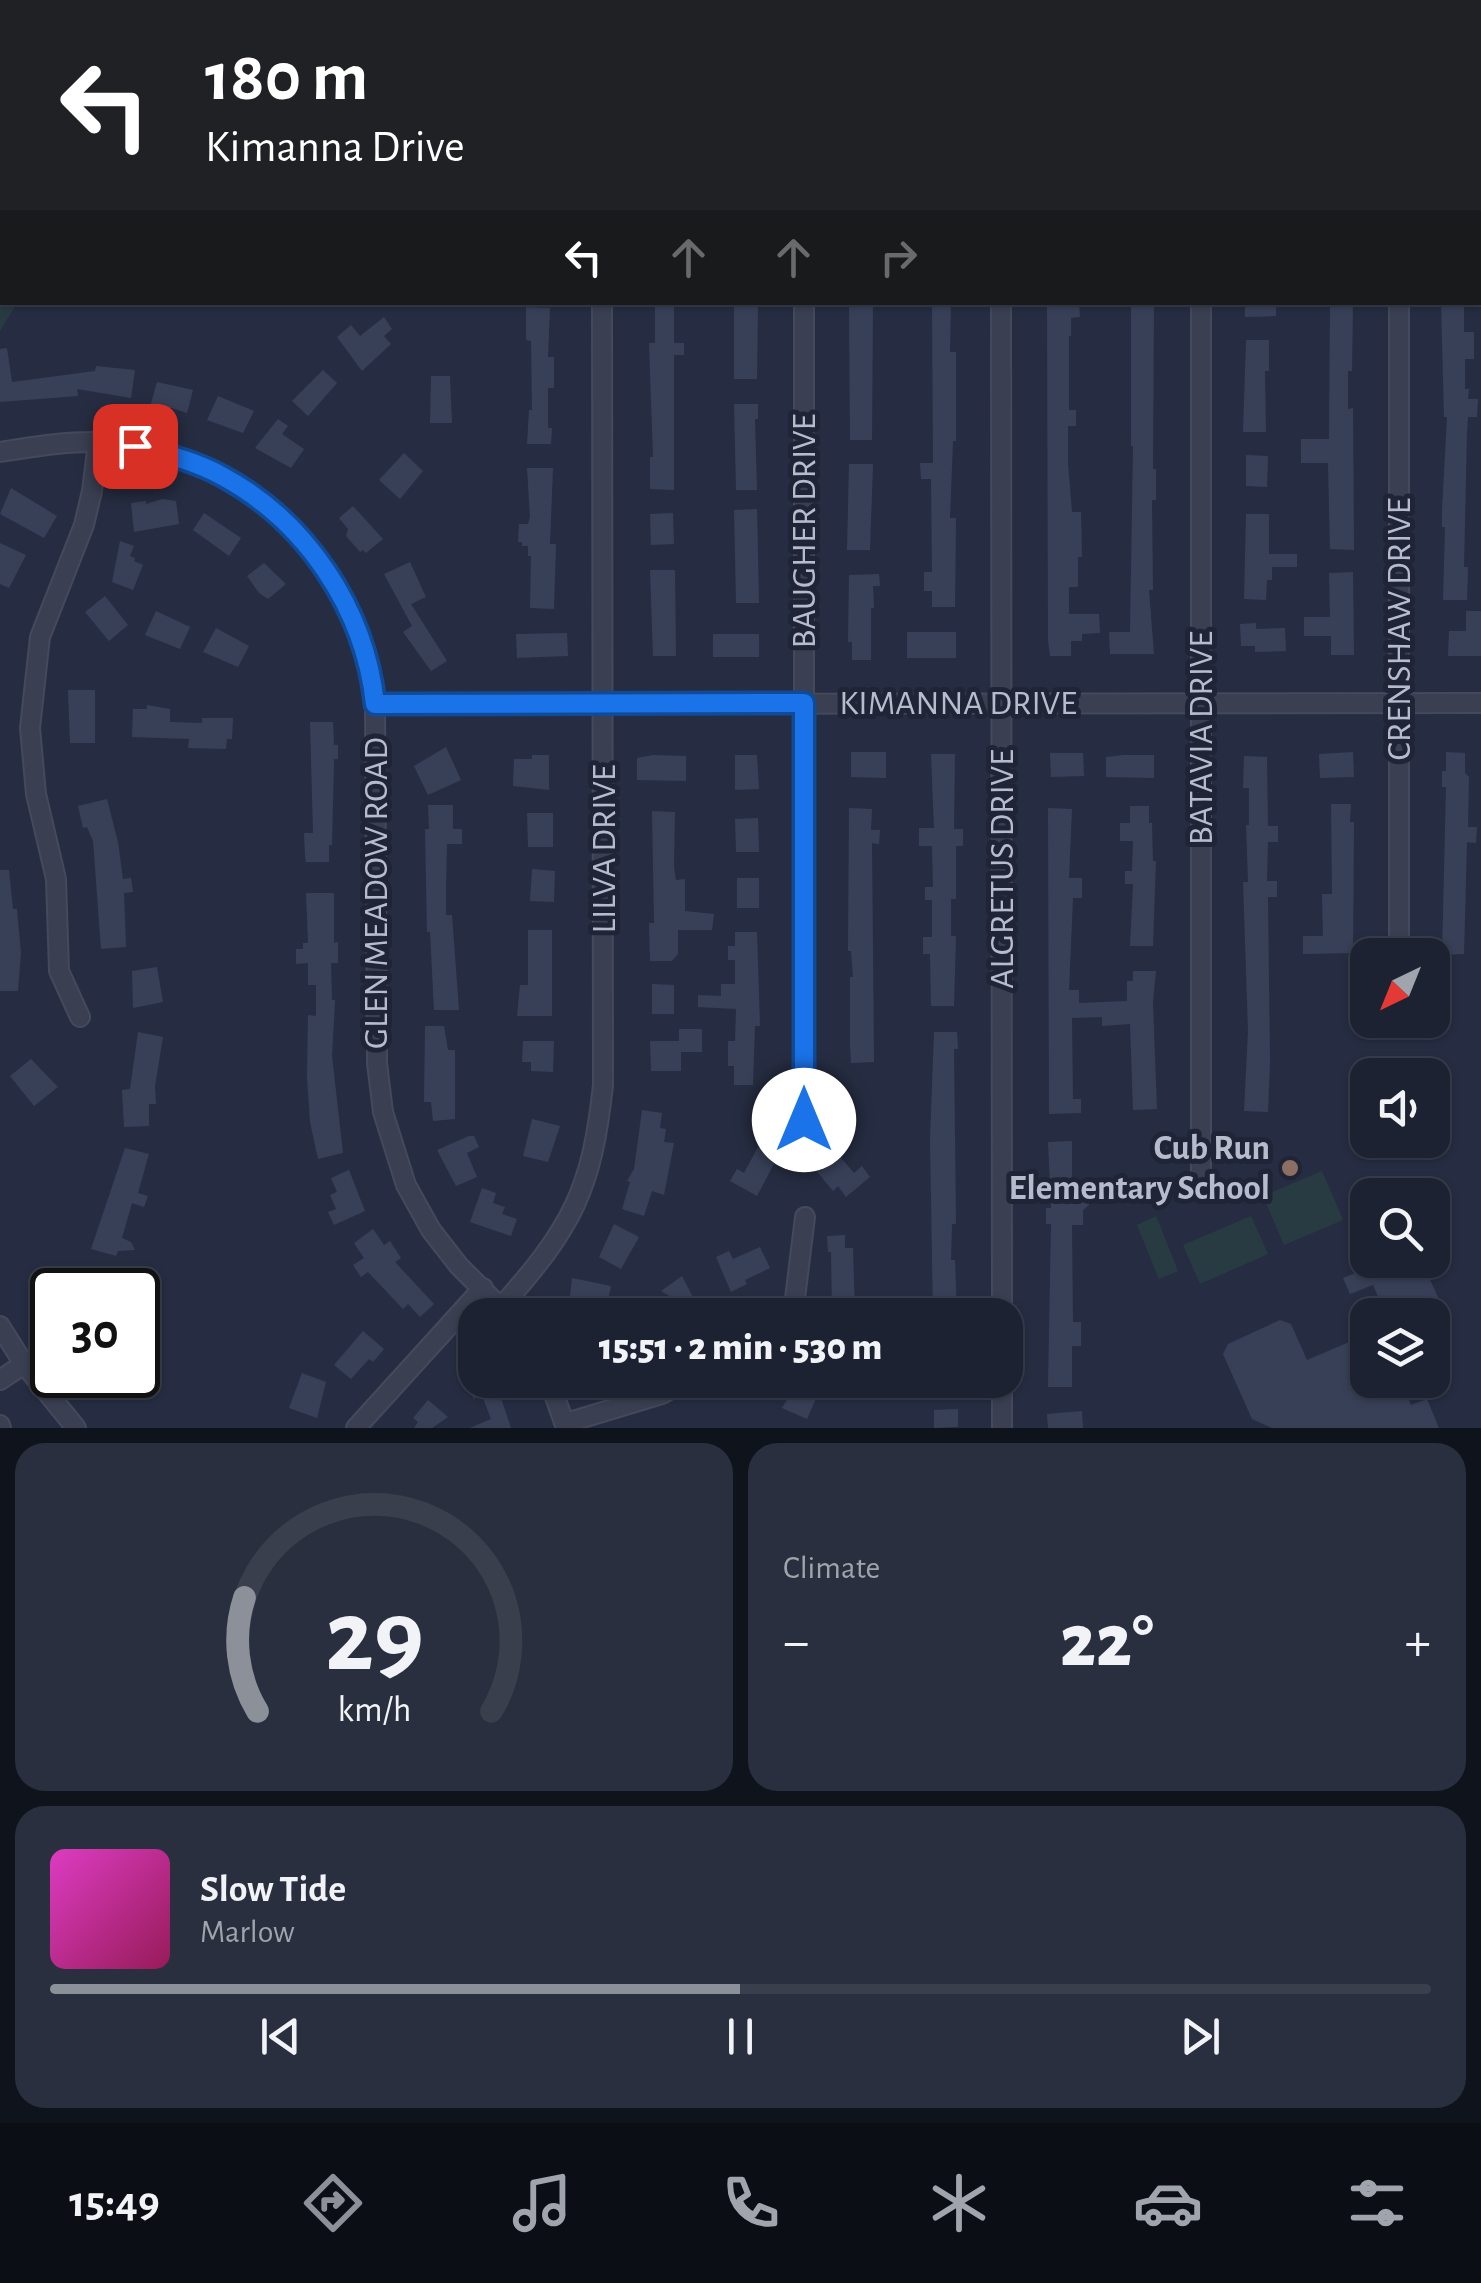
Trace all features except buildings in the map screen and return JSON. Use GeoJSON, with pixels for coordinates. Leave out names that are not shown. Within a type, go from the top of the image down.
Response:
{"type":"FeatureCollection","features":[{"type":"Feature","properties":{"kind":"street","name":"LILVA DRIVE"},"geometry":{"type":"LineString","coordinates":[[514,1298],[565,1227],[580,1196],[597,1142],[603,1085],[602,305]]}},
{"type":"Feature","properties":{"kind":"street","name":"BAUGHER DRIVE"},"geometry":{"type":"LineString","coordinates":[[804,305],[804,1120]]}},
{"type":"Feature","properties":{"kind":"street","name":"ALGRETUS DRIVE"},"geometry":{"type":"LineString","coordinates":[[1002,305],[1002,1298]]}},
{"type":"Feature","properties":{"kind":"street","name":"BATAVIA DRIVE"},"geometry":{"type":"LineString","coordinates":[[1201,305],[1202,1174]]}},
{"type":"Feature","properties":{"kind":"street","name":"CRENSHAW DRIVE"},"geometry":{"type":"LineString","coordinates":[[1399,305],[1399,938]]}},
{"type":"Feature","properties":{"kind":"street","name":"GLEN MEADOW ROAD"},"geometry":{"type":"LineString","coordinates":[[0,452],[98,442],[135,446],[197,464],[246,490],[282,518],[316,555],[346,604],[365,651],[375,704],[377,1064],[383,1112],[406,1185],[431,1230],[493,1298]]}},
{"type":"Feature","properties":{"kind":"street"},"geometry":{"type":"LineString","coordinates":[[80,1017],[59,972],[56,879],[36,794],[30,728],[40,638],[84,525],[98,442]]}},
{"type":"Feature","properties":{"kind":"street","name":"KIMANNA DRIVE"},"geometry":{"type":"LineString","coordinates":[[375,704],[1481,702]]}},
{"type":"Feature","properties":{"kind":"street"},"geometry":{"type":"LineString","coordinates":[[772,1118],[836,1120]]}},
{"type":"Feature","properties":{"kind":"street"},"geometry":{"type":"LineString","coordinates":[[795,1298],[804,1217]]}},
{"type":"Feature","properties":{"kind":"street"},"geometry":{"type":"LineString","coordinates":[[356,1428],[483,1288]]}},
{"type":"Feature","properties":{"kind":"street"},"geometry":{"type":"LineString","coordinates":[[0,1326],[24,1364],[76,1428]]}},
{"type":"Feature","properties":{"kind":"street"},"geometry":{"type":"LineString","coordinates":[[0,1380],[24,1364]]}},
{"type":"Feature","properties":{"kind":"street"},"geometry":{"type":"LineString","coordinates":[[556,1398],[566,1426],[650,1398]]}},
{"type":"Feature","properties":{"kind":"street"},"geometry":{"type":"LineString","coordinates":[[1002,1398],[1002,1428]]}},
{"type":"Feature","properties":{"kind":"shaded area"},"geometry":{"type":"Polygon","coordinates":[[[0,305],[16,305],[0,331],[0,305]]]}},
{"type":"Feature","properties":{"kind":"shaded area"},"geometry":{"type":"Polygon","coordinates":[[[1322,1171],[1343,1220],[1284,1245],[1263,1196],[1322,1171]]]}},
{"type":"Feature","properties":{"kind":"shaded area"},"geometry":{"type":"Polygon","coordinates":[[[1156,1216],[1178,1271],[1159,1279],[1137,1225],[1156,1216]]]}},
{"type":"Feature","properties":{"kind":"shaded area"},"geometry":{"type":"Polygon","coordinates":[[[1251,1216],[1268,1254],[1200,1284],[1183,1245],[1251,1216]]]}},
{"type":"Feature","properties":{"kind":"place","name":"Cub Run Elementary School"},"geometry":{"type":"Point","coordinates":[1290,1168]}},
{"type":"Feature","properties":{"kind":"route"},"geometry":{"type":"LineString","coordinates":[[135,446],[177,457],[222,476],[282,518],[316,555],[346,604],[365,651],[375,704],[804,703],[804,1120]]}}]}
